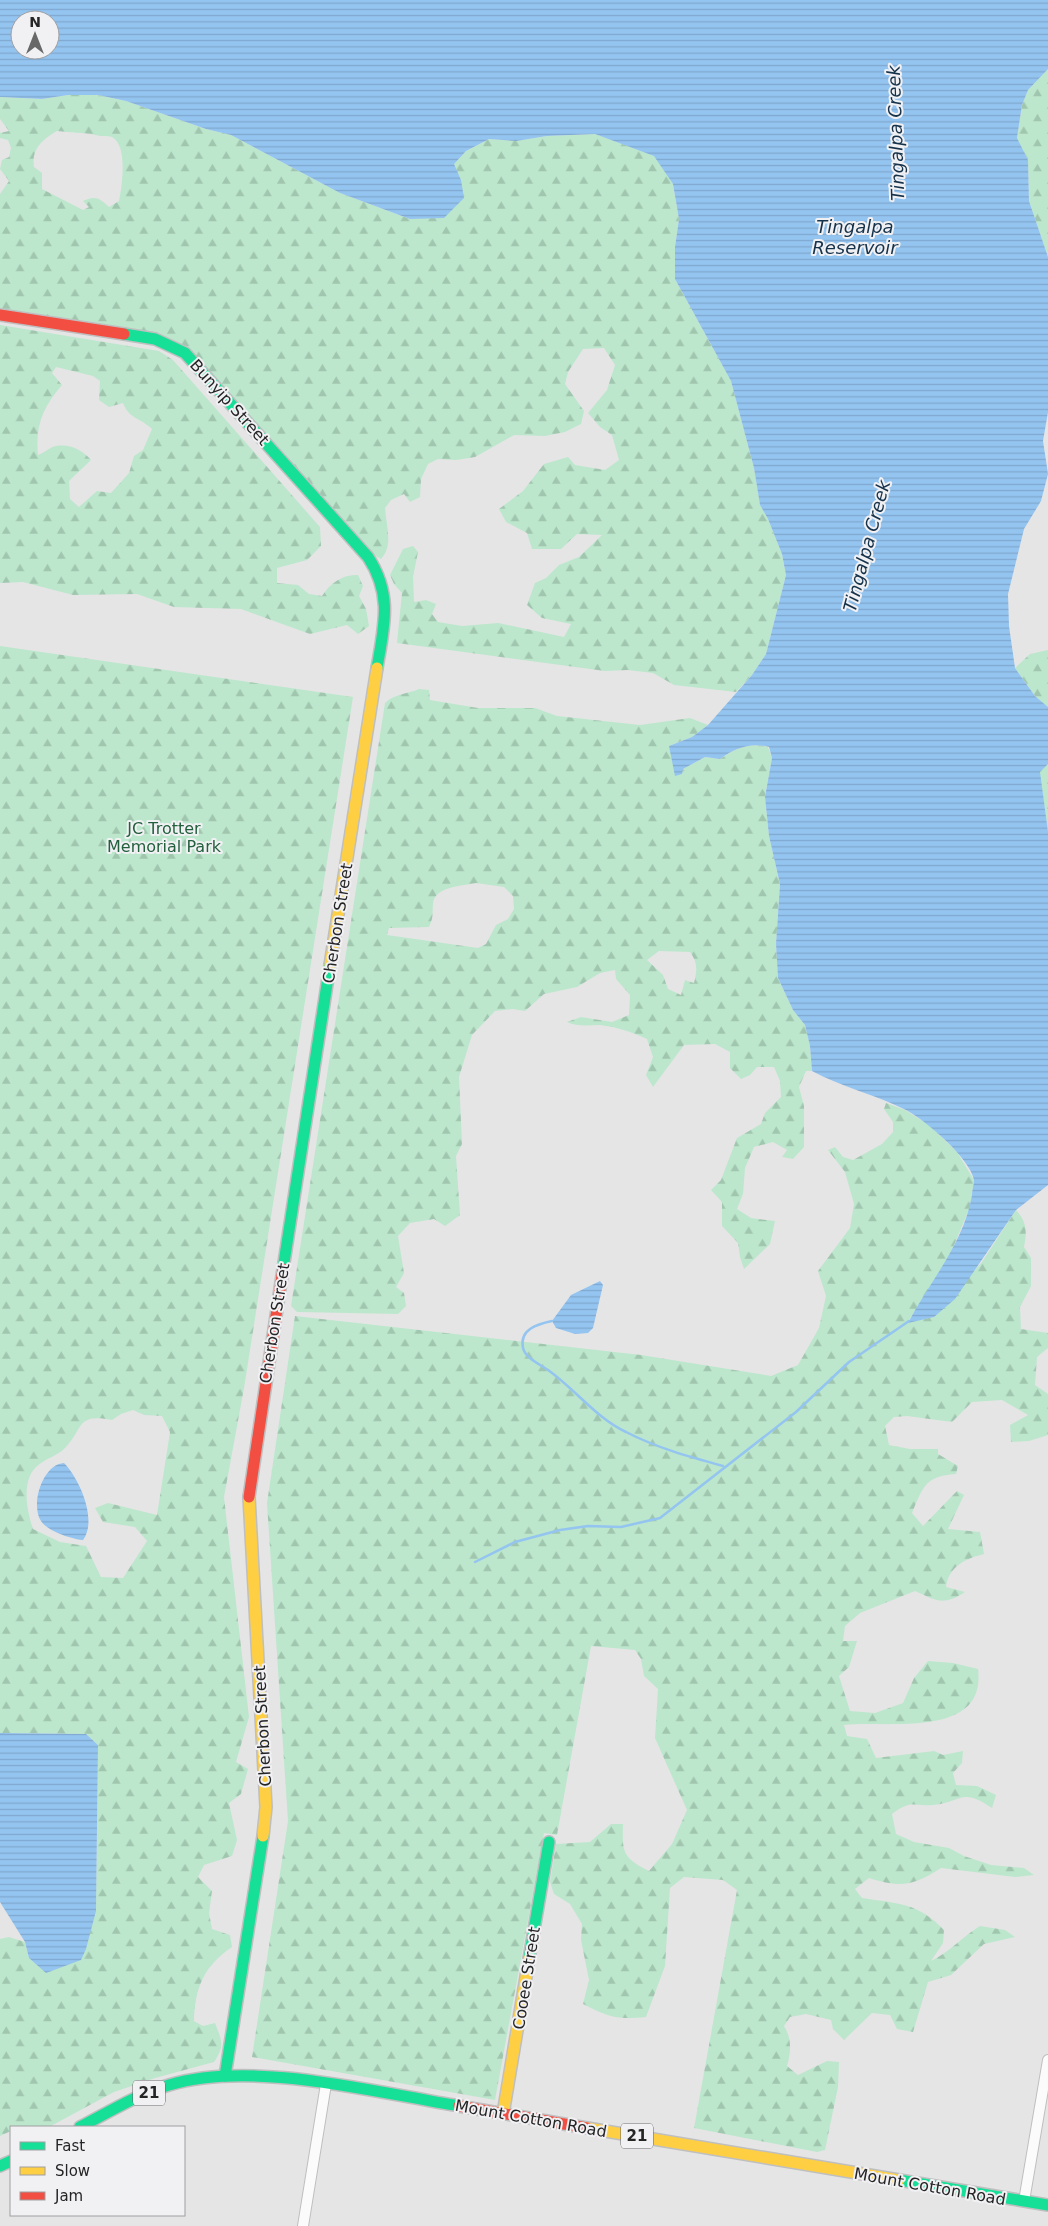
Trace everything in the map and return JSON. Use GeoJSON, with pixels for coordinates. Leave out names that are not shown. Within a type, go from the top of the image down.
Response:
{"type":"FeatureCollection","features":[{"type":"Feature","properties":{"kind":"main road","name":"Bunyip Street"},"geometry":{"type":"LineString","coordinates":[[0,315],[155,339],[185,353],[368,557],[379,574]]}},
{"type":"Feature","properties":{"kind":"main road","name":"Cherbon Street"},"geometry":{"type":"LineString","coordinates":[[225,2076],[264,1836],[266,1807],[248,1505],[250,1476],[386,610],[385,594],[379,574]]}},
{"type":"Feature","properties":{"kind":"main road","name":"Cooee Street"},"geometry":{"type":"LineString","coordinates":[[503,2114],[549,1842]]}},
{"type":"Feature","properties":{"kind":"main road","name":"Mount Cotton Road"},"geometry":{"type":"LineString","coordinates":[[82,2126],[128,2102],[170,2085],[225,2076],[265,2077],[326,2084],[1048,2205]]}},
{"type":"Feature","properties":{"kind":"street"},"geometry":{"type":"LineString","coordinates":[[1024,2201],[1048,2060]]}},
{"type":"Feature","properties":{"kind":"street"},"geometry":{"type":"LineString","coordinates":[[303,2226],[326,2084]]}},
{"type":"Feature","properties":{"kind":"green space"},"geometry":{"type":"Polygon","coordinates":[[[1048,69],[1048,257],[1029,201],[1028,160],[1017,139],[1022,105],[1028,90],[1048,69]]]}},
{"type":"Feature","properties":{"kind":"green space"},"geometry":{"type":"Polygon","coordinates":[[[68,95],[98,95],[126,101],[206,129],[231,135],[340,193],[410,219],[461,180],[453,164],[466,151],[489,139],[516,141],[547,136],[595,134],[655,156],[673,184],[679,219],[675,247],[675,279],[731,381],[754,468],[760,505],[768,519],[782,554],[786,575],[766,654],[752,675],[736,692],[674,685],[653,673],[628,670],[605,671],[397,643],[402,593],[394,584],[390,575],[403,549],[413,546],[418,552],[413,577],[414,602],[426,600],[436,604],[432,614],[438,622],[462,626],[498,623],[564,637],[571,624],[542,618],[527,605],[535,583],[546,578],[559,565],[579,557],[602,535],[577,534],[561,549],[532,549],[527,533],[506,522],[499,509],[523,491],[544,464],[568,457],[575,465],[605,470],[619,460],[612,435],[600,427],[588,413],[607,390],[615,365],[604,348],[583,349],[568,372],[565,384],[584,411],[581,424],[565,432],[545,436],[514,435],[475,457],[456,460],[438,459],[428,464],[421,479],[420,497],[410,502],[404,494],[391,500],[385,508],[388,541],[385,554],[381,559],[372,554],[191,354],[0,312],[0,194],[9,181],[0,169],[2,160],[9,157],[11,148],[8,140],[0,138],[0,133],[9,131],[0,119],[0,97],[42,99],[68,95]],[[57,131],[39,145],[34,155],[34,167],[42,173],[42,189],[83,210],[89,207],[83,201],[91,198],[103,201],[109,207],[119,201],[123,167],[117,141],[110,136],[57,131]]]}},
{"type":"Feature","properties":{"kind":"green space"},"geometry":{"type":"Polygon","coordinates":[[[0,325],[159,351],[173,360],[320,527],[321,546],[307,560],[277,568],[277,583],[298,585],[309,594],[322,596],[337,580],[347,576],[358,575],[363,586],[359,596],[366,609],[369,626],[358,634],[347,625],[310,634],[241,609],[174,607],[137,594],[73,595],[23,582],[0,583],[0,325]],[[56,367],[52,373],[62,385],[45,409],[38,435],[38,455],[54,447],[67,446],[84,453],[91,460],[69,481],[70,499],[79,507],[97,491],[111,493],[129,473],[134,456],[143,450],[152,429],[132,415],[123,403],[109,407],[99,400],[100,381],[93,376],[56,367]]]}},
{"type":"Feature","properties":{"kind":"green space","name":"JC Trotter Memorial Park"},"geometry":{"type":"Polygon","coordinates":[[[0,646],[353,697],[244,1388],[224,1497],[249,1717],[236,1762],[248,1769],[241,1794],[229,1803],[237,1840],[232,1856],[204,1865],[198,1877],[212,1891],[209,1913],[212,1929],[230,1935],[232,1947],[222,1954],[208,1970],[196,1998],[194,2021],[203,2026],[215,2023],[221,2039],[220,2052],[214,2062],[155,2078],[114,2092],[51,2126],[10,2126],[10,2131],[0,2136],[0,1939],[9,1937],[25,1942],[29,1958],[46,1972],[96,1911],[98,1745],[86,1734],[0,1733],[0,646]],[[133,1410],[121,1414],[112,1420],[100,1418],[86,1421],[62,1450],[36,1467],[31,1473],[27,1489],[27,1506],[33,1529],[60,1542],[86,1546],[101,1577],[123,1578],[147,1541],[135,1527],[103,1522],[95,1508],[108,1503],[157,1515],[170,1432],[162,1416],[144,1415],[133,1410]]]}},
{"type":"Feature","properties":{"kind":"green space"},"geometry":{"type":"Polygon","coordinates":[[[1048,650],[1048,707],[1035,696],[1015,668],[1030,654],[1048,650]]]}},
{"type":"Feature","properties":{"kind":"green space"},"geometry":{"type":"Polygon","coordinates":[[[419,689],[429,690],[430,700],[478,708],[535,708],[557,716],[640,725],[690,718],[708,725],[692,737],[669,746],[683,769],[705,757],[720,759],[743,747],[755,745],[768,747],[772,758],[765,797],[769,836],[780,884],[776,944],[778,978],[793,1010],[805,1025],[810,1046],[812,1071],[806,1071],[799,1087],[804,1106],[804,1147],[793,1159],[782,1157],[787,1150],[773,1142],[754,1147],[745,1168],[743,1194],[737,1209],[751,1218],[775,1221],[770,1244],[744,1269],[738,1243],[722,1226],[722,1202],[711,1190],[721,1180],[737,1138],[761,1124],[765,1113],[781,1097],[780,1081],[774,1067],[757,1067],[750,1075],[741,1079],[730,1068],[730,1052],[715,1044],[684,1045],[653,1087],[646,1075],[653,1057],[647,1039],[612,1027],[579,1025],[567,1022],[581,1017],[612,1022],[629,1015],[630,995],[616,979],[615,970],[600,973],[577,987],[544,994],[525,1011],[513,1009],[495,1011],[472,1035],[459,1077],[462,1144],[456,1156],[460,1215],[445,1226],[434,1219],[410,1223],[398,1236],[404,1273],[396,1287],[404,1293],[406,1306],[398,1314],[297,1312],[291,1306],[385,703],[397,696],[419,689]],[[476,883],[450,888],[438,894],[433,904],[429,927],[389,928],[387,935],[478,948],[486,944],[496,925],[508,919],[514,909],[513,896],[504,887],[476,883]],[[659,951],[647,960],[663,975],[668,989],[681,995],[685,980],[694,983],[696,967],[693,956],[690,952],[659,951]]]}},
{"type":"Feature","properties":{"kind":"green space"},"geometry":{"type":"Polygon","coordinates":[[[1048,764],[1048,832],[1039,771],[1048,764]]]}},
{"type":"Feature","properties":{"kind":"green space"},"geometry":{"type":"Polygon","coordinates":[[[886,1103],[905,1110],[929,1125],[957,1152],[974,1180],[970,1207],[950,1255],[908,1322],[934,1317],[982,1262],[1016,1210],[1024,1223],[1026,1237],[1024,1247],[1031,1258],[1031,1286],[1020,1307],[1021,1329],[1048,1333],[1048,1348],[1037,1357],[1035,1385],[1048,1394],[1048,1435],[1029,1441],[1011,1442],[1010,1425],[1028,1415],[1002,1400],[972,1402],[952,1422],[907,1416],[894,1417],[885,1426],[889,1445],[910,1449],[938,1449],[938,1454],[958,1466],[956,1474],[938,1477],[926,1484],[912,1513],[923,1526],[957,1491],[964,1495],[948,1529],[980,1532],[984,1554],[964,1561],[954,1569],[948,1580],[946,1587],[965,1592],[951,1599],[940,1600],[915,1591],[860,1613],[845,1626],[843,1641],[857,1641],[849,1667],[839,1676],[850,1711],[875,1713],[903,1703],[914,1678],[928,1661],[953,1663],[978,1669],[977,1692],[967,1707],[951,1717],[930,1722],[907,1724],[844,1725],[847,1736],[867,1739],[876,1758],[934,1751],[943,1755],[963,1751],[962,1763],[953,1773],[956,1785],[977,1786],[996,1795],[992,1808],[974,1798],[968,1797],[933,1805],[908,1805],[892,1814],[896,1834],[914,1842],[949,1848],[964,1856],[991,1865],[1024,1868],[1034,1875],[1015,1877],[941,1868],[915,1882],[898,1884],[869,1878],[855,1889],[862,1898],[897,1903],[916,1909],[944,1930],[943,1943],[931,1961],[980,1926],[1005,1930],[1015,1937],[984,1944],[951,1975],[928,1982],[913,2032],[897,2029],[890,2015],[872,2013],[844,2040],[833,2029],[831,2020],[806,2014],[790,2017],[784,2026],[790,2046],[787,2066],[798,2075],[827,2061],[839,2062],[838,2087],[825,2150],[817,2152],[694,2128],[737,1890],[723,1880],[684,1877],[670,1888],[665,1966],[646,2017],[620,2018],[583,2004],[589,1980],[581,1940],[582,1924],[570,1904],[554,1894],[550,1882],[556,1844],[590,1842],[611,1824],[623,1824],[623,1842],[626,1854],[634,1862],[649,1871],[672,1844],[687,1810],[655,1738],[658,1689],[644,1676],[641,1659],[635,1650],[591,1646],[557,1835],[544,1833],[495,2100],[252,2057],[288,1821],[267,1503],[295,1316],[641,1355],[771,1376],[798,1365],[819,1328],[826,1296],[818,1271],[850,1228],[854,1204],[845,1172],[828,1150],[835,1147],[843,1157],[853,1160],[882,1144],[893,1132],[893,1122],[884,1109],[886,1103]]]}},
{"type":"Feature","properties":{"kind":"water","name":"Tingalpa Reservoir"},"geometry":{"type":"Polygon","coordinates":[[[0,0],[1048,0],[1048,69],[1028,90],[1022,105],[1017,138],[1028,160],[1029,201],[1048,257],[1048,412],[1043,441],[1048,474],[1041,501],[1024,529],[1008,594],[1009,626],[1015,668],[1035,696],[1048,707],[1048,764],[1040,772],[1048,832],[1048,1185],[1016,1210],[955,1299],[934,1317],[908,1323],[954,1246],[962,1229],[968,1213],[974,1180],[971,1171],[964,1161],[946,1140],[914,1115],[895,1105],[812,1071],[810,1046],[805,1025],[793,1010],[778,978],[776,944],[780,884],[769,836],[765,797],[772,758],[769,747],[756,745],[743,747],[720,759],[705,757],[683,769],[682,774],[675,776],[669,746],[692,737],[708,725],[752,675],[766,654],[786,575],[782,554],[768,519],[760,505],[754,468],[731,381],[675,279],[675,247],[679,219],[673,184],[654,156],[595,134],[547,136],[516,141],[489,139],[466,151],[454,164],[461,180],[464,198],[444,218],[410,219],[340,193],[231,135],[206,129],[126,101],[98,95],[68,95],[42,99],[0,97],[0,0]]]}},
{"type":"Feature","properties":{"kind":"water"},"geometry":{"type":"Polygon","coordinates":[[[600,1281],[603,1285],[593,1328],[588,1333],[575,1334],[556,1328],[552,1321],[571,1295],[600,1281]]]}},
{"type":"Feature","properties":{"kind":"water"},"geometry":{"type":"Polygon","coordinates":[[[64,1463],[81,1489],[88,1511],[87,1532],[83,1540],[66,1536],[48,1528],[41,1521],[38,1514],[37,1505],[40,1486],[50,1470],[64,1463]]]}},
{"type":"Feature","properties":{"kind":"water"},"geometry":{"type":"Polygon","coordinates":[[[0,1733],[86,1734],[98,1745],[96,1911],[86,1949],[81,1960],[46,1973],[29,1958],[25,1942],[0,1902],[0,1733]]]}},
{"type":"Feature","properties":{"kind":"waterway"},"geometry":{"type":"LineString","coordinates":[[552,1321],[536,1326],[524,1336],[524,1352],[530,1358],[548,1370],[615,1426],[638,1438],[686,1456],[723,1466]]}},
{"type":"Feature","properties":{"kind":"waterway"},"geometry":{"type":"LineString","coordinates":[[475,1562],[515,1542],[560,1530],[588,1526],[621,1527],[660,1518],[796,1412],[849,1362],[909,1321]]}},
{"type":"Feature","properties":{"kind":"traffic: fast"},"geometry":{"type":"LineString","coordinates":[[124,334],[155,339],[185,353],[368,557],[376,571],[384,598],[384,624],[377,668]]}},
{"type":"Feature","properties":{"kind":"traffic: fast"},"geometry":{"type":"LineString","coordinates":[[283,1269],[330,965]]}},
{"type":"Feature","properties":{"kind":"traffic: fast"},"geometry":{"type":"LineString","coordinates":[[225,2076],[263,1836]]}},
{"type":"Feature","properties":{"kind":"traffic: fast"},"geometry":{"type":"LineString","coordinates":[[529,1959],[549,1842]]}},
{"type":"Feature","properties":{"kind":"traffic: fast"},"geometry":{"type":"LineString","coordinates":[[82,2126],[135,2098],[169,2085],[202,2078],[238,2076],[313,2081],[459,2106]]}},
{"type":"Feature","properties":{"kind":"traffic: fast"},"geometry":{"type":"LineString","coordinates":[[0,2166],[10,2161]]}},
{"type":"Feature","properties":{"kind":"traffic: fast"},"geometry":{"type":"LineString","coordinates":[[899,2180],[1048,2205]]}},
{"type":"Feature","properties":{"kind":"traffic: slow"},"geometry":{"type":"LineString","coordinates":[[330,965],[377,668]]}},
{"type":"Feature","properties":{"kind":"traffic: slow"},"geometry":{"type":"LineString","coordinates":[[249,1497],[266,1807],[263,1836]]}},
{"type":"Feature","properties":{"kind":"traffic: slow"},"geometry":{"type":"LineString","coordinates":[[503,2114],[529,1959]]}},
{"type":"Feature","properties":{"kind":"traffic: slow"},"geometry":{"type":"LineString","coordinates":[[587,2128],[899,2180]]}},
{"type":"Feature","properties":{"kind":"traffic: jam"},"geometry":{"type":"LineString","coordinates":[[0,315],[124,334]]}},
{"type":"Feature","properties":{"kind":"traffic: jam"},"geometry":{"type":"LineString","coordinates":[[249,1497],[283,1269]]}},
{"type":"Feature","properties":{"kind":"traffic: jam"},"geometry":{"type":"LineString","coordinates":[[459,2106],[587,2128]]}},
{"type":"Feature","properties":{"kind":"water label","name":"Tingalpa Creek"},"geometry":{"type":"Point","coordinates":[896,133]}},
{"type":"Feature","properties":{"kind":"water label","name":"Tingalpa Creek"},"geometry":{"type":"Point","coordinates":[867,546]}}]}
